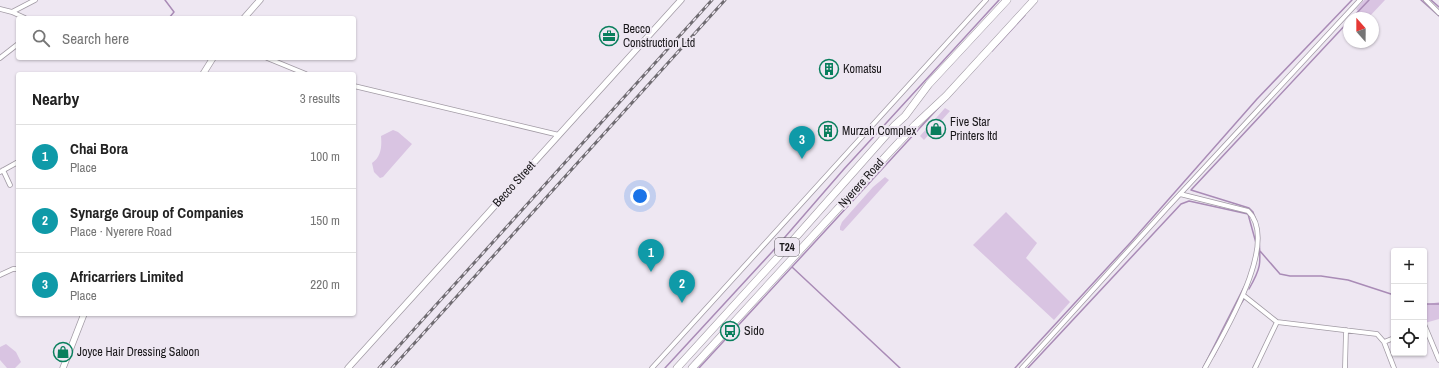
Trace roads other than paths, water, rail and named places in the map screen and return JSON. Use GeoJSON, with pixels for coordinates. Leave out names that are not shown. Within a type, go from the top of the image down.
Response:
{"type":"FeatureCollection","features":[{"type":"Feature","properties":{"kind":"highway","name":"Nyerere Road"},"geometry":{"type":"LineString","coordinates":[[677,368],[788,246],[895,124],[905,116],[929,84],[1007,0]]}},
{"type":"Feature","properties":{"kind":"highway","name":"Nyerere Road"},"geometry":{"type":"LineString","coordinates":[[692,368],[915,124],[946,96],[1034,0]]}},
{"type":"Feature","properties":{"kind":"street"},"geometry":{"type":"LineString","coordinates":[[12,12],[35,0]]}},
{"type":"Feature","properties":{"kind":"street"},"geometry":{"type":"LineString","coordinates":[[246,16],[260,0]]}},
{"type":"Feature","properties":{"kind":"street","name":"Becco Street"},"geometry":{"type":"LineString","coordinates":[[348,368],[681,0]]}},
{"type":"Feature","properties":{"kind":"street"},"geometry":{"type":"LineString","coordinates":[[652,368],[986,0]]}},
{"type":"Feature","properties":{"kind":"street"},"geometry":{"type":"LineString","coordinates":[[1022,368],[1180,194],[1360,0]]}},
{"type":"Feature","properties":{"kind":"street"},"geometry":{"type":"LineString","coordinates":[[1426,0],[1439,13]]}},
{"type":"Feature","properties":{"kind":"street"},"geometry":{"type":"LineString","coordinates":[[0,9],[21,16]]}},
{"type":"Feature","properties":{"kind":"street"},"geometry":{"type":"LineString","coordinates":[[0,58],[16,46]]}},
{"type":"Feature","properties":{"kind":"street"},"geometry":{"type":"LineString","coordinates":[[204,72],[212,60]]}},
{"type":"Feature","properties":{"kind":"street"},"geometry":{"type":"LineString","coordinates":[[272,60],[301,72]]}},
{"type":"Feature","properties":{"kind":"street"},"geometry":{"type":"LineString","coordinates":[[356,86],[559,135]]}},
{"type":"Feature","properties":{"kind":"street"},"geometry":{"type":"LineString","coordinates":[[10,185],[2,171],[16,163]]}},
{"type":"Feature","properties":{"kind":"street"},"geometry":{"type":"LineString","coordinates":[[1180,194],[1245,210],[1252,214],[1258,237],[1257,252],[1243,295],[1205,368]]}},
{"type":"Feature","properties":{"kind":"street"},"geometry":{"type":"LineString","coordinates":[[0,275],[13,269],[16,270]]}},
{"type":"Feature","properties":{"kind":"street"},"geometry":{"type":"LineString","coordinates":[[1243,295],[1277,322],[1377,334],[1384,342],[1394,368]]}},
{"type":"Feature","properties":{"kind":"street"},"geometry":{"type":"LineString","coordinates":[[63,368],[83,316]]}},
{"type":"Feature","properties":{"kind":"street"},"geometry":{"type":"LineString","coordinates":[[1255,368],[1277,322]]}},
{"type":"Feature","properties":{"kind":"street"},"geometry":{"type":"LineString","coordinates":[[1345,368],[1346,330]]}},
{"type":"Feature","properties":{"kind":"street"},"geometry":{"type":"LineString","coordinates":[[1427,332],[1439,360]]}},
{"type":"Feature","properties":{"kind":"street"},"geometry":{"type":"LineString","coordinates":[[1384,342],[1391,339]]}},
{"type":"Feature","properties":{"kind":"waterway"},"geometry":{"type":"LineString","coordinates":[[165,0],[174,12],[171,16]]}},
{"type":"Feature","properties":{"kind":"waterway"},"geometry":{"type":"LineString","coordinates":[[665,368],[772,252],[844,169],[999,0]]}},
{"type":"Feature","properties":{"kind":"waterway"},"geometry":{"type":"LineString","coordinates":[[1015,368],[1131,242],[1257,99],[1352,0]]}},
{"type":"Feature","properties":{"kind":"waterway"},"geometry":{"type":"LineString","coordinates":[[1358,12],[1369,0]]}},
{"type":"Feature","properties":{"kind":"waterway"},"geometry":{"type":"LineString","coordinates":[[1421,0],[1439,16]]}},
{"type":"Feature","properties":{"kind":"waterway"},"geometry":{"type":"LineString","coordinates":[[1431,0],[1439,7]]}},
{"type":"Feature","properties":{"kind":"waterway"},"geometry":{"type":"LineString","coordinates":[[992,51],[1025,15]]}},
{"type":"Feature","properties":{"kind":"waterway"},"geometry":{"type":"LineString","coordinates":[[1256,221],[1253,212],[1249,208],[1191,190],[1343,27]]}},
{"type":"Feature","properties":{"kind":"waterway"},"geometry":{"type":"LineString","coordinates":[[699,368],[940,106]]}},
{"type":"Feature","properties":{"kind":"waterway"},"geometry":{"type":"LineString","coordinates":[[1028,368],[1181,204],[1189,201],[1248,214],[1256,243]]}},
{"type":"Feature","properties":{"kind":"waterway"},"geometry":{"type":"LineString","coordinates":[[1249,289],[1258,271],[1260,255],[1259,240]]}},
{"type":"Feature","properties":{"kind":"waterway"},"geometry":{"type":"LineString","coordinates":[[1260,251],[1280,274],[1290,276],[1321,276],[1348,280],[1391,294]]}},
{"type":"Feature","properties":{"kind":"waterway"},"geometry":{"type":"LineString","coordinates":[[792,267],[900,368]]}},
{"type":"Feature","properties":{"kind":"waterway"},"geometry":{"type":"LineString","coordinates":[[1203,368],[1244,287]]}},
{"type":"Feature","properties":{"kind":"waterway"},"geometry":{"type":"LineString","coordinates":[[1240,305],[1244,299]]}},
{"type":"Feature","properties":{"kind":"waterway"},"geometry":{"type":"LineString","coordinates":[[1427,304],[1439,304]]}},
{"type":"Feature","properties":{"kind":"waterway"},"geometry":{"type":"LineString","coordinates":[[1214,356],[1220,344]]}},
{"type":"Feature","properties":{"kind":"railway"},"geometry":{"type":"LineString","coordinates":[[379,368],[712,0]]}},
{"type":"Feature","properties":{"kind":"railway"},"geometry":{"type":"LineString","coordinates":[[392,368],[725,0]]}},
{"type":"Feature","properties":{"kind":"place","name":"Becco Construction Ltd"},"geometry":{"type":"Point","coordinates":[609,36]}},
{"type":"Feature","properties":{"kind":"place","name":"Komatsu"},"geometry":{"type":"Point","coordinates":[829,69]}},
{"type":"Feature","properties":{"kind":"place","name":"Five Star Printers ltd"},"geometry":{"type":"Point","coordinates":[936,129]}},
{"type":"Feature","properties":{"kind":"place","name":"Murzah Complex"},"geometry":{"type":"Point","coordinates":[828,131]}},
{"type":"Feature","properties":{"kind":"place","name":"Africarriers Limited"},"geometry":{"type":"Point","coordinates":[802,159]}},
{"type":"Feature","properties":{"kind":"place","name":"Chai Bora"},"geometry":{"type":"Point","coordinates":[651,272]}},
{"type":"Feature","properties":{"kind":"place","name":"Synarge Group of Companies"},"geometry":{"type":"Point","coordinates":[682,303]}},
{"type":"Feature","properties":{"kind":"place","name":"Sido"},"geometry":{"type":"Point","coordinates":[730,331]}},
{"type":"Feature","properties":{"kind":"place","name":"Joyce Hair Dressing Saloon"},"geometry":{"type":"Point","coordinates":[63,352]}}]}
